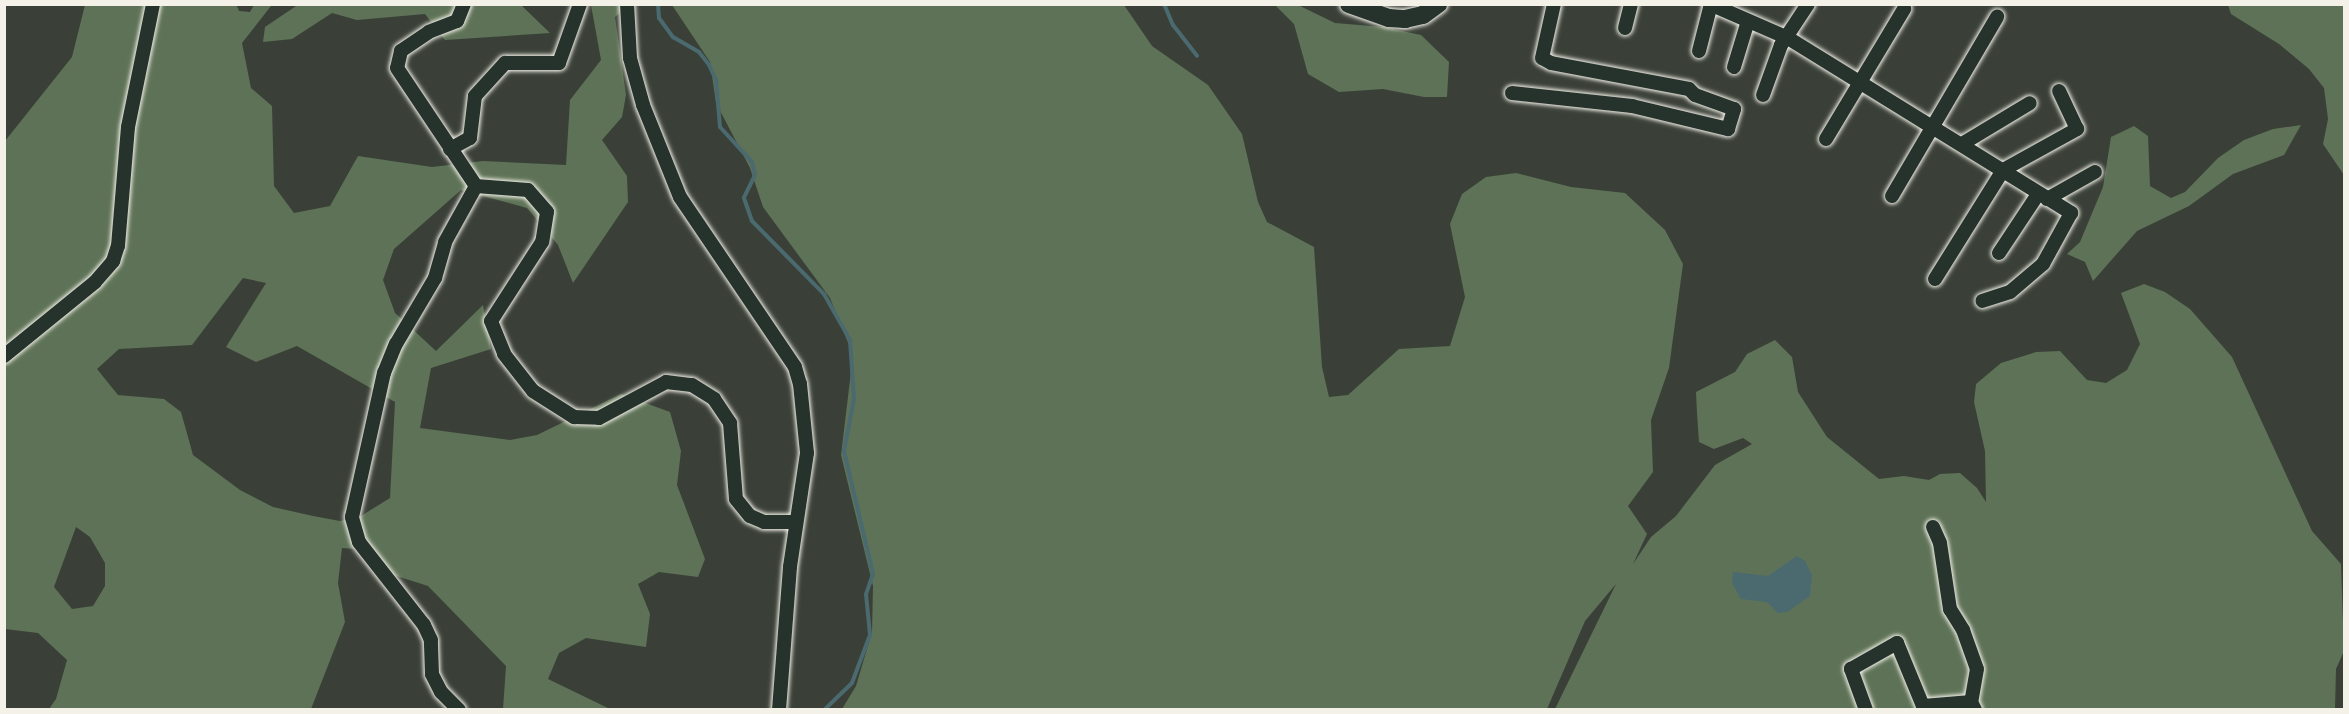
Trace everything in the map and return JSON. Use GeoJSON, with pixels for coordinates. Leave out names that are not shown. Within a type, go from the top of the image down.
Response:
{"type":"FeatureCollection","features":[{"type":"Feature","properties":{"kind":"main road"},"geometry":{"type":"LineString","coordinates":[[1349,4],[1377,15],[1405,19],[1423,15],[1438,4]]}},
{"type":"Feature","properties":{"kind":"street"},"geometry":{"type":"LineString","coordinates":[[4,356],[95,282],[113,261],[118,246],[128,127],[153,4]]}},
{"type":"Feature","properties":{"kind":"street"},"geometry":{"type":"LineString","coordinates":[[464,4],[457,21],[429,32],[401,51],[397,68],[476,186]]}},
{"type":"Feature","properties":{"kind":"street"},"geometry":{"type":"LineString","coordinates":[[450,149],[470,138],[475,96],[505,63],[559,63],[579,4]]}},
{"type":"Feature","properties":{"kind":"street"},"geometry":{"type":"LineString","coordinates":[[627,4],[632,67],[680,197],[795,367],[806,415],[807,453],[795,522],[779,710]]}},
{"type":"Feature","properties":{"kind":"street"},"geometry":{"type":"LineString","coordinates":[[1512,93],[1632,106],[1728,129],[1734,109],[1695,95],[1689,89],[1551,63],[1542,58],[1554,4]]}},
{"type":"Feature","properties":{"kind":"street"},"geometry":{"type":"LineString","coordinates":[[1625,28],[1631,4]]}},
{"type":"Feature","properties":{"kind":"street"},"geometry":{"type":"LineString","coordinates":[[1762,95],[1788,38],[1808,4]]}},
{"type":"Feature","properties":{"kind":"street"},"geometry":{"type":"LineString","coordinates":[[1699,51],[1710,5],[1788,38],[2071,213],[2043,264],[2010,292],[1982,301]]}},
{"type":"Feature","properties":{"kind":"street"},"geometry":{"type":"LineString","coordinates":[[1826,139],[1904,9]]}},
{"type":"Feature","properties":{"kind":"street"},"geometry":{"type":"LineString","coordinates":[[1892,196],[1997,17]]}},
{"type":"Feature","properties":{"kind":"street"},"geometry":{"type":"LineString","coordinates":[[1734,67],[1748,21]]}},
{"type":"Feature","properties":{"kind":"street"},"geometry":{"type":"LineString","coordinates":[[1935,279],[2002,170],[2077,129],[2059,91]]}},
{"type":"Feature","properties":{"kind":"street"},"geometry":{"type":"LineString","coordinates":[[1962,144],[2030,103]]}},
{"type":"Feature","properties":{"kind":"street"},"geometry":{"type":"LineString","coordinates":[[1999,253],[2043,196],[2095,172]]}},
{"type":"Feature","properties":{"kind":"street"},"geometry":{"type":"LineString","coordinates":[[476,186],[528,190],[548,213],[542,242],[491,321],[504,354],[533,391],[574,417],[599,418],[666,382],[692,386],[714,399],[730,423],[736,499],[750,516],[764,522],[795,522]]}},
{"type":"Feature","properties":{"kind":"street"},"geometry":{"type":"LineString","coordinates":[[459,710],[441,692],[432,675],[431,640],[424,625],[358,542],[352,517],[384,373],[396,344],[435,278],[445,242],[476,186]]}},
{"type":"Feature","properties":{"kind":"street"},"geometry":{"type":"LineString","coordinates":[[1866,710],[1851,669],[1897,643],[1923,706],[1973,706],[1977,669],[1963,630],[1950,609],[1940,543],[1933,527]]}},
{"type":"Feature","properties":{"kind":"green space"},"geometry":{"type":"Polygon","coordinates":[[[236,4],[239,11],[250,12],[254,5],[271,6],[242,43],[251,88],[272,106],[274,186],[294,213],[330,206],[358,156],[432,167],[483,161],[566,165],[570,100],[601,60],[591,5],[629,5],[615,17],[626,95],[622,117],[602,140],[627,176],[628,202],[573,283],[558,245],[527,208],[461,190],[394,249],[383,280],[395,313],[436,351],[483,305],[491,349],[431,368],[420,428],[510,440],[537,435],[621,394],[670,412],[681,451],[677,485],[705,559],[698,577],[659,572],[638,584],[650,614],[646,647],[586,638],[559,653],[548,679],[610,709],[503,709],[506,666],[428,586],[384,572],[371,550],[342,548],[338,583],[345,622],[311,709],[49,709],[56,699],[67,660],[38,633],[5,629],[5,141],[72,57],[85,5],[236,4]],[[243,278],[192,345],[119,349],[97,369],[118,395],[164,399],[181,412],[193,455],[240,490],[273,507],[313,516],[340,521],[361,516],[390,498],[395,402],[297,346],[256,362],[226,347],[266,283],[243,278]],[[76,527],[54,587],[72,609],[93,606],[105,586],[105,563],[90,537],[76,527]]]}},
{"type":"Feature","properties":{"kind":"green space"},"geometry":{"type":"Polygon","coordinates":[[[299,4],[521,5],[550,33],[445,40],[425,14],[357,20],[332,13],[292,39],[263,42],[265,27],[299,4]]]}},
{"type":"Feature","properties":{"kind":"green space"},"geometry":{"type":"Polygon","coordinates":[[[672,5],[1124,5],[1152,46],[1208,85],[1242,134],[1258,202],[1267,222],[1314,247],[1322,367],[1329,397],[1348,395],[1399,349],[1450,346],[1465,297],[1450,224],[1462,194],[1486,177],[1516,173],[1571,187],[1625,193],[1665,230],[1683,264],[1669,368],[1651,420],[1653,472],[1628,506],[1647,534],[1633,564],[1651,537],[1676,516],[1715,465],[1752,444],[1743,438],[1714,449],[1699,442],[1697,413],[1696,392],[1735,372],[1747,354],[1775,340],[1792,357],[1798,392],[1827,437],[1879,479],[1904,476],[1929,480],[1940,474],[1960,473],[1977,488],[1986,502],[1985,451],[1974,402],[1976,384],[2001,363],[2036,352],[2060,351],[2087,380],[2106,383],[2127,370],[2140,344],[2121,293],[2144,284],[2165,292],[2190,309],[2232,357],[2312,531],[2341,564],[2344,651],[2336,669],[2335,709],[1555,709],[1616,584],[1585,621],[1547,709],[842,709],[856,686],[872,632],[873,586],[841,455],[853,355],[830,298],[763,207],[750,168],[716,103],[710,62],[672,5]]]}},
{"type":"Feature","properties":{"kind":"green space"},"geometry":{"type":"Polygon","coordinates":[[[1275,5],[1298,5],[1335,23],[1383,27],[1421,35],[1449,62],[1447,97],[1424,97],[1383,89],[1339,92],[1308,74],[1294,24],[1275,5]]]}},
{"type":"Feature","properties":{"kind":"green space"},"geometry":{"type":"Polygon","coordinates":[[[2228,5],[2344,5],[2344,175],[2323,144],[2328,119],[2324,88],[2309,69],[2279,44],[2231,14],[2228,5]]]}},
{"type":"Feature","properties":{"kind":"green space"},"geometry":{"type":"Polygon","coordinates":[[[2301,125],[2284,155],[2233,174],[2189,206],[2137,231],[2093,281],[2085,262],[2067,254],[2080,242],[2103,187],[2111,137],[2134,126],[2148,136],[2150,186],[2171,198],[2185,192],[2218,158],[2244,140],[2273,129],[2301,125]]]}},
{"type":"Feature","properties":{"kind":"water"},"geometry":{"type":"Polygon","coordinates":[[[1797,556],[1805,561],[1812,575],[1810,596],[1787,612],[1778,613],[1767,602],[1741,599],[1732,583],[1733,572],[1768,576],[1797,556]]]}},
{"type":"Feature","properties":{"kind":"waterway"},"geometry":{"type":"LineString","coordinates":[[658,4],[659,18],[673,37],[699,52],[709,65],[716,80],[720,127],[752,162],[755,175],[744,198],[752,221],[824,294],[850,340],[854,399],[844,451],[873,574],[866,594],[870,635],[852,683],[824,710]]}},
{"type":"Feature","properties":{"kind":"waterway"},"geometry":{"type":"LineString","coordinates":[[1164,4],[1173,25],[1197,56]]}}]}
